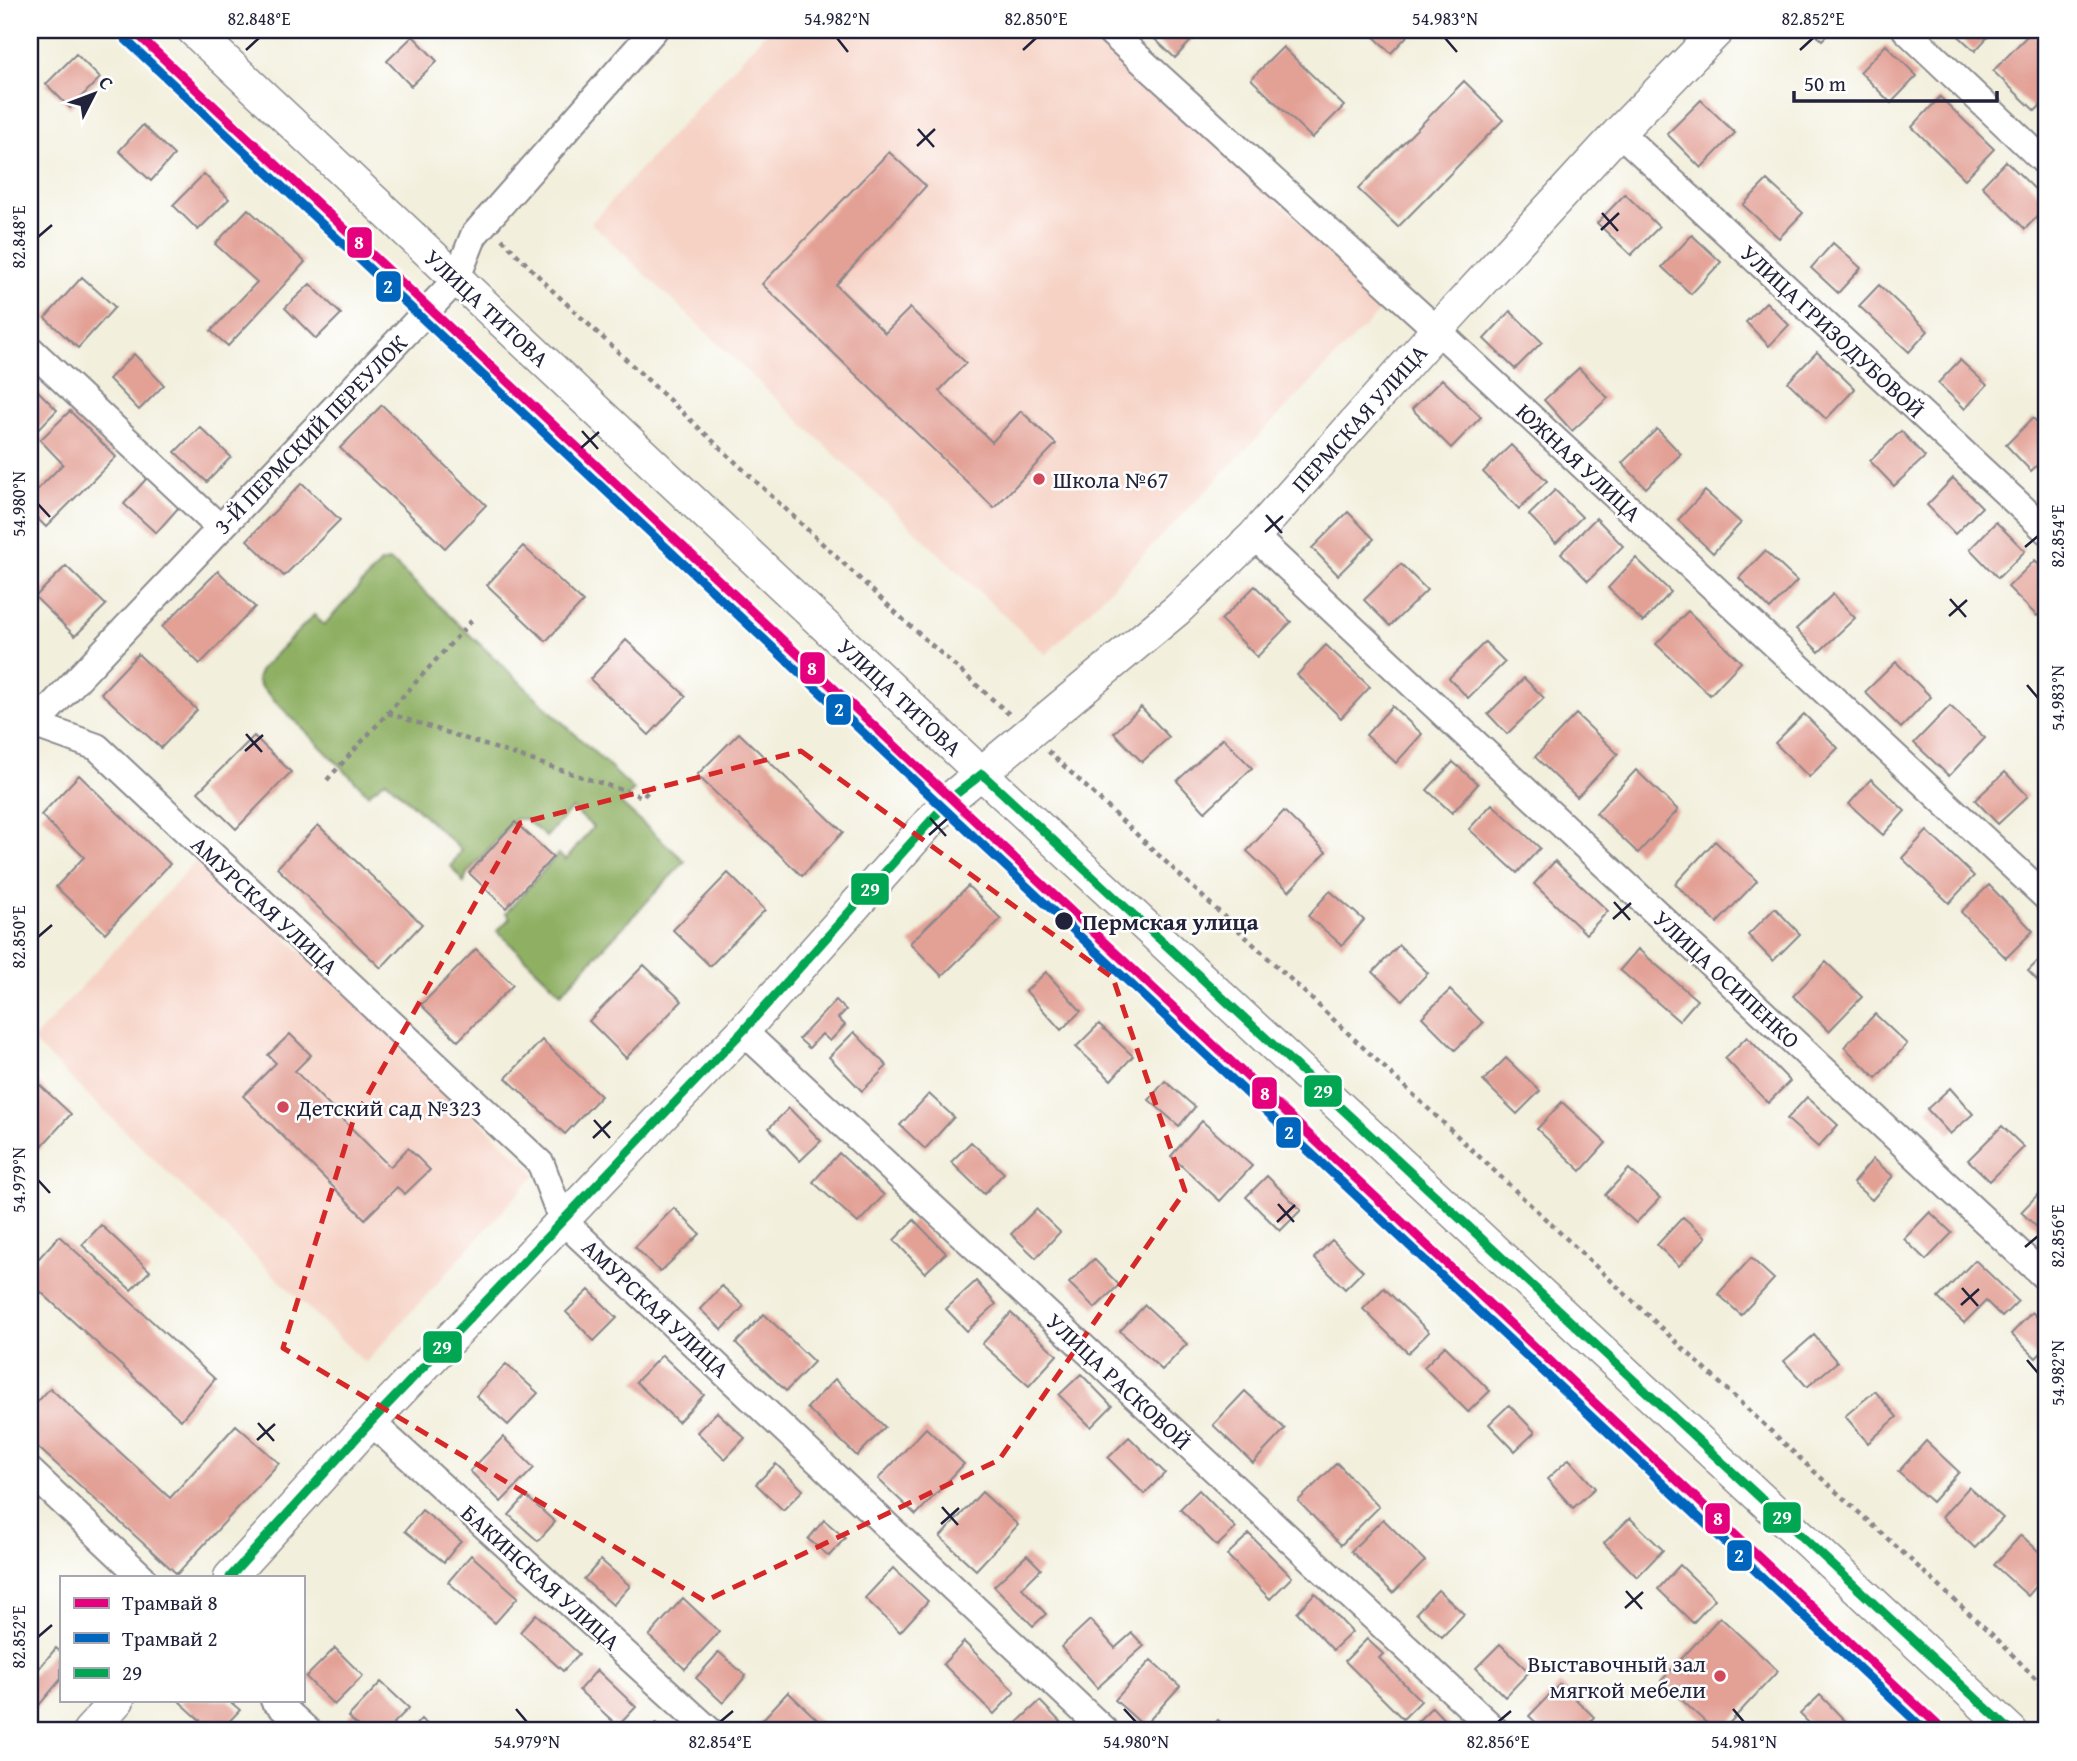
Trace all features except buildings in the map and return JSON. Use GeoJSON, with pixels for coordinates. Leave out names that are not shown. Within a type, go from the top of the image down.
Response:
{"type":"FeatureCollection","features":[{"type":"Feature","properties":{"kind":"street","name":"УЛИЦА ТИТОВА"},"geometry":{"type":"LineString","coordinates":[[193,30],[982,774],[2011,1731]]}},
{"type":"Feature","properties":{"kind":"street","name":"3-Й ПЕРМСКИЙ ПЕРЕУЛОК"},"geometry":{"type":"LineString","coordinates":[[31,726],[456,280],[474,235],[654,30]]}},
{"type":"Feature","properties":{"kind":"street","name":"ЮЖНАЯ УЛИЦА"},"geometry":{"type":"LineString","coordinates":[[1108,30],[1437,330],[2047,898]]}},
{"type":"Feature","properties":{"kind":"street","name":"ПЕРМСКАЯ УЛИЦА"},"geometry":{"type":"LineString","coordinates":[[231,1576],[371,1422],[743,1031],[951,798],[1177,610],[1254,536],[1437,330],[1619,132],[1718,30]]}},
{"type":"Feature","properties":{"kind":"street"},"geometry":{"type":"LineString","coordinates":[[1906,30],[2047,164]]}},
{"type":"Feature","properties":{"kind":"street","name":"УЛИЦА ГРИЗОДУБОВОЙ"},"geometry":{"type":"LineString","coordinates":[[1619,132],[2047,531]]}},
{"type":"Feature","properties":{"kind":"street"},"geometry":{"type":"LineString","coordinates":[[30,349],[220,528]]}},
{"type":"Feature","properties":{"kind":"street","name":"УЛИЦА ОСИПЕНКО"},"geometry":{"type":"LineString","coordinates":[[1254,536],[2047,1279]]}},
{"type":"Feature","properties":{"kind":"street","name":"АМУРСКАЯ УЛИЦА"},"geometry":{"type":"LineString","coordinates":[[31,726],[97,747],[107,756],[541,1164],[562,1220],[1105,1731]]}},
{"type":"Feature","properties":{"kind":"street","name":"УЛИЦА РАСКОВОЙ"},"geometry":{"type":"LineString","coordinates":[[743,1031],[1496,1731]]}},
{"type":"Feature","properties":{"kind":"street","name":"БАКИНСКАЯ УЛИЦА"},"geometry":{"type":"LineString","coordinates":[[371,1422],[710,1731]]}},
{"type":"Feature","properties":{"kind":"street"},"geometry":{"type":"LineString","coordinates":[[30,1471],[141,1576]]}},
{"type":"Feature","properties":{"kind":"street"},"geometry":{"type":"LineString","coordinates":[[89,1731],[116,1702]]}},
{"type":"Feature","properties":{"kind":"street"},"geometry":{"type":"LineString","coordinates":[[276,1702],[308,1731]]}},
{"type":"Feature","properties":{"kind":"path"},"geometry":{"type":"LineString","coordinates":[[485,222],[573,310],[1030,733],[1796,1454],[1997,1639],[2047,1690]]}},
{"type":"Feature","properties":{"kind":"path"},"geometry":{"type":"LineString","coordinates":[[327,780],[474,618]]}},
{"type":"Feature","properties":{"kind":"path"},"geometry":{"type":"LineString","coordinates":[[387,713],[643,797],[653,785]]}},
{"type":"Feature","properties":{"kind":"highlighted area"},"geometry":{"type":"Polygon","coordinates":[[[801,751],[1113,978],[1185,1191],[999,1460],[705,1601],[283,1348],[353,1121],[520,823],[801,751]]]}},
{"type":"Feature","properties":{"kind":"shaded area","name":"Школа №67"},"geometry":{"type":"Polygon","coordinates":[[[768,30],[1091,30],[1388,303],[1046,655],[591,223],[768,30]]]}},
{"type":"Feature","properties":{"kind":"shaded area","name":"Детский сад №323"},"geometry":{"type":"Polygon","coordinates":[[[200,856],[536,1174],[365,1363],[32,1041],[200,856]]]}},
{"type":"Feature","properties":{"kind":"green space"},"geometry":{"type":"Polygon","coordinates":[[[388,561],[396,565],[634,790],[621,804],[685,861],[561,993],[497,931],[510,918],[506,913],[558,854],[566,860],[593,827],[572,808],[546,837],[525,819],[515,819],[467,873],[464,883],[451,866],[461,850],[386,780],[368,794],[260,686],[257,679],[261,669],[314,615],[324,625],[381,563],[388,561]]]}},
{"type":"Feature","properties":{"kind":"tram line","name":"8"},"geometry":{"type":"LineString","coordinates":[[133,30],[1944,1731]]}},
{"type":"Feature","properties":{"kind":"tram line","name":"2"},"geometry":{"type":"LineString","coordinates":[[125,39],[1926,1731]]}},
{"type":"Feature","properties":{"kind":"transit line","name":"29"},"geometry":{"type":"LineString","coordinates":[[231,1576],[371,1422],[743,1031],[951,798],[982,774],[2011,1731]]}},
{"type":"Feature","properties":{"kind":"place","name":"Школа №67"},"geometry":{"type":"Point","coordinates":[1039,479]}},
{"type":"Feature","properties":{"kind":"place","name":"Пермская улица"},"geometry":{"type":"Point","coordinates":[1064,921]}},
{"type":"Feature","properties":{"kind":"place","name":"Детский сад №323"},"geometry":{"type":"Point","coordinates":[283,1107]}},
{"type":"Feature","properties":{"kind":"place","name":"Выставочный зал мягкой мебели"},"geometry":{"type":"Point","coordinates":[1720,1676]}}]}
